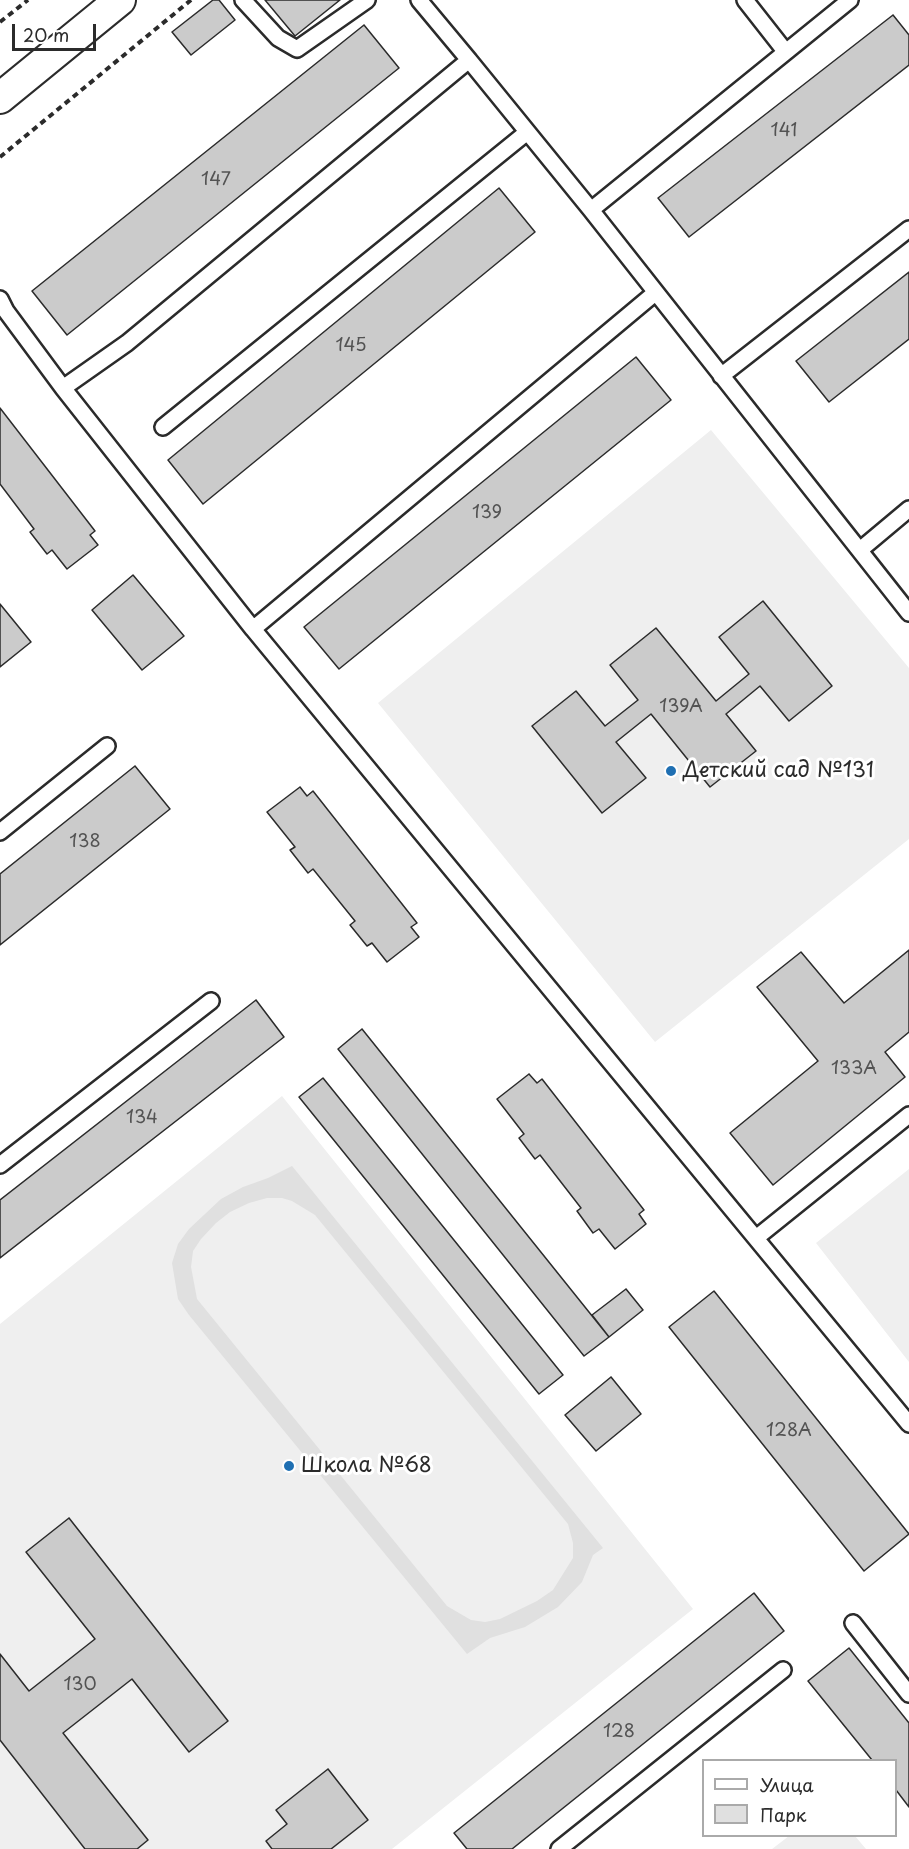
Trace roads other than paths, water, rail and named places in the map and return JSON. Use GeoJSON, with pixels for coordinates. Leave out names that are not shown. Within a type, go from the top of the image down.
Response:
{"type":"FeatureCollection","features":[{"type":"Feature","properties":{"kind":"street"},"geometry":{"type":"LineString","coordinates":[[0,98],[120,0]]}},
{"type":"Feature","properties":{"kind":"lane"},"geometry":{"type":"LineString","coordinates":[[243,0],[278,38],[297,49],[367,0]]}},
{"type":"Feature","properties":{"kind":"lane"},"geometry":{"type":"LineString","coordinates":[[419,0],[591,210],[909,613]]}},
{"type":"Feature","properties":{"kind":"lane"},"geometry":{"type":"LineString","coordinates":[[745,0],[785,51]]}},
{"type":"Feature","properties":{"kind":"lane"},"geometry":{"type":"LineString","coordinates":[[591,210],[850,0]]}},
{"type":"Feature","properties":{"kind":"lane"},"geometry":{"type":"LineString","coordinates":[[63,388],[126,343],[469,60]]}},
{"type":"Feature","properties":{"kind":"lane"},"geometry":{"type":"LineString","coordinates":[[163,427],[526,133]]}},
{"type":"Feature","properties":{"kind":"lane"},"geometry":{"type":"LineString","coordinates":[[721,376],[909,229]]}},
{"type":"Feature","properties":{"kind":"lane"},"geometry":{"type":"LineString","coordinates":[[253,629],[655,293]]}},
{"type":"Feature","properties":{"kind":"lane"},"geometry":{"type":"LineString","coordinates":[[0,299],[6,311],[63,388],[253,629],[909,1424]]}},
{"type":"Feature","properties":{"kind":"lane"},"geometry":{"type":"LineString","coordinates":[[860,550],[909,509]]}},
{"type":"Feature","properties":{"kind":"lane"},"geometry":{"type":"LineString","coordinates":[[0,832],[107,746]]}},
{"type":"Feature","properties":{"kind":"lane"},"geometry":{"type":"LineString","coordinates":[[0,1165],[211,1001]]}},
{"type":"Feature","properties":{"kind":"lane"},"geometry":{"type":"LineString","coordinates":[[756,1238],[909,1116]]}},
{"type":"Feature","properties":{"kind":"lane"},"geometry":{"type":"LineString","coordinates":[[853,1623],[909,1694]]}},
{"type":"Feature","properties":{"kind":"lane"},"geometry":{"type":"LineString","coordinates":[[559,1849],[783,1670]]}},
{"type":"Feature","properties":{"kind":"place","name":"Детский сад №131"},"geometry":{"type":"Point","coordinates":[671,771]}},
{"type":"Feature","properties":{"kind":"place","name":"Школа №68"},"geometry":{"type":"Point","coordinates":[289,1466]}}]}
